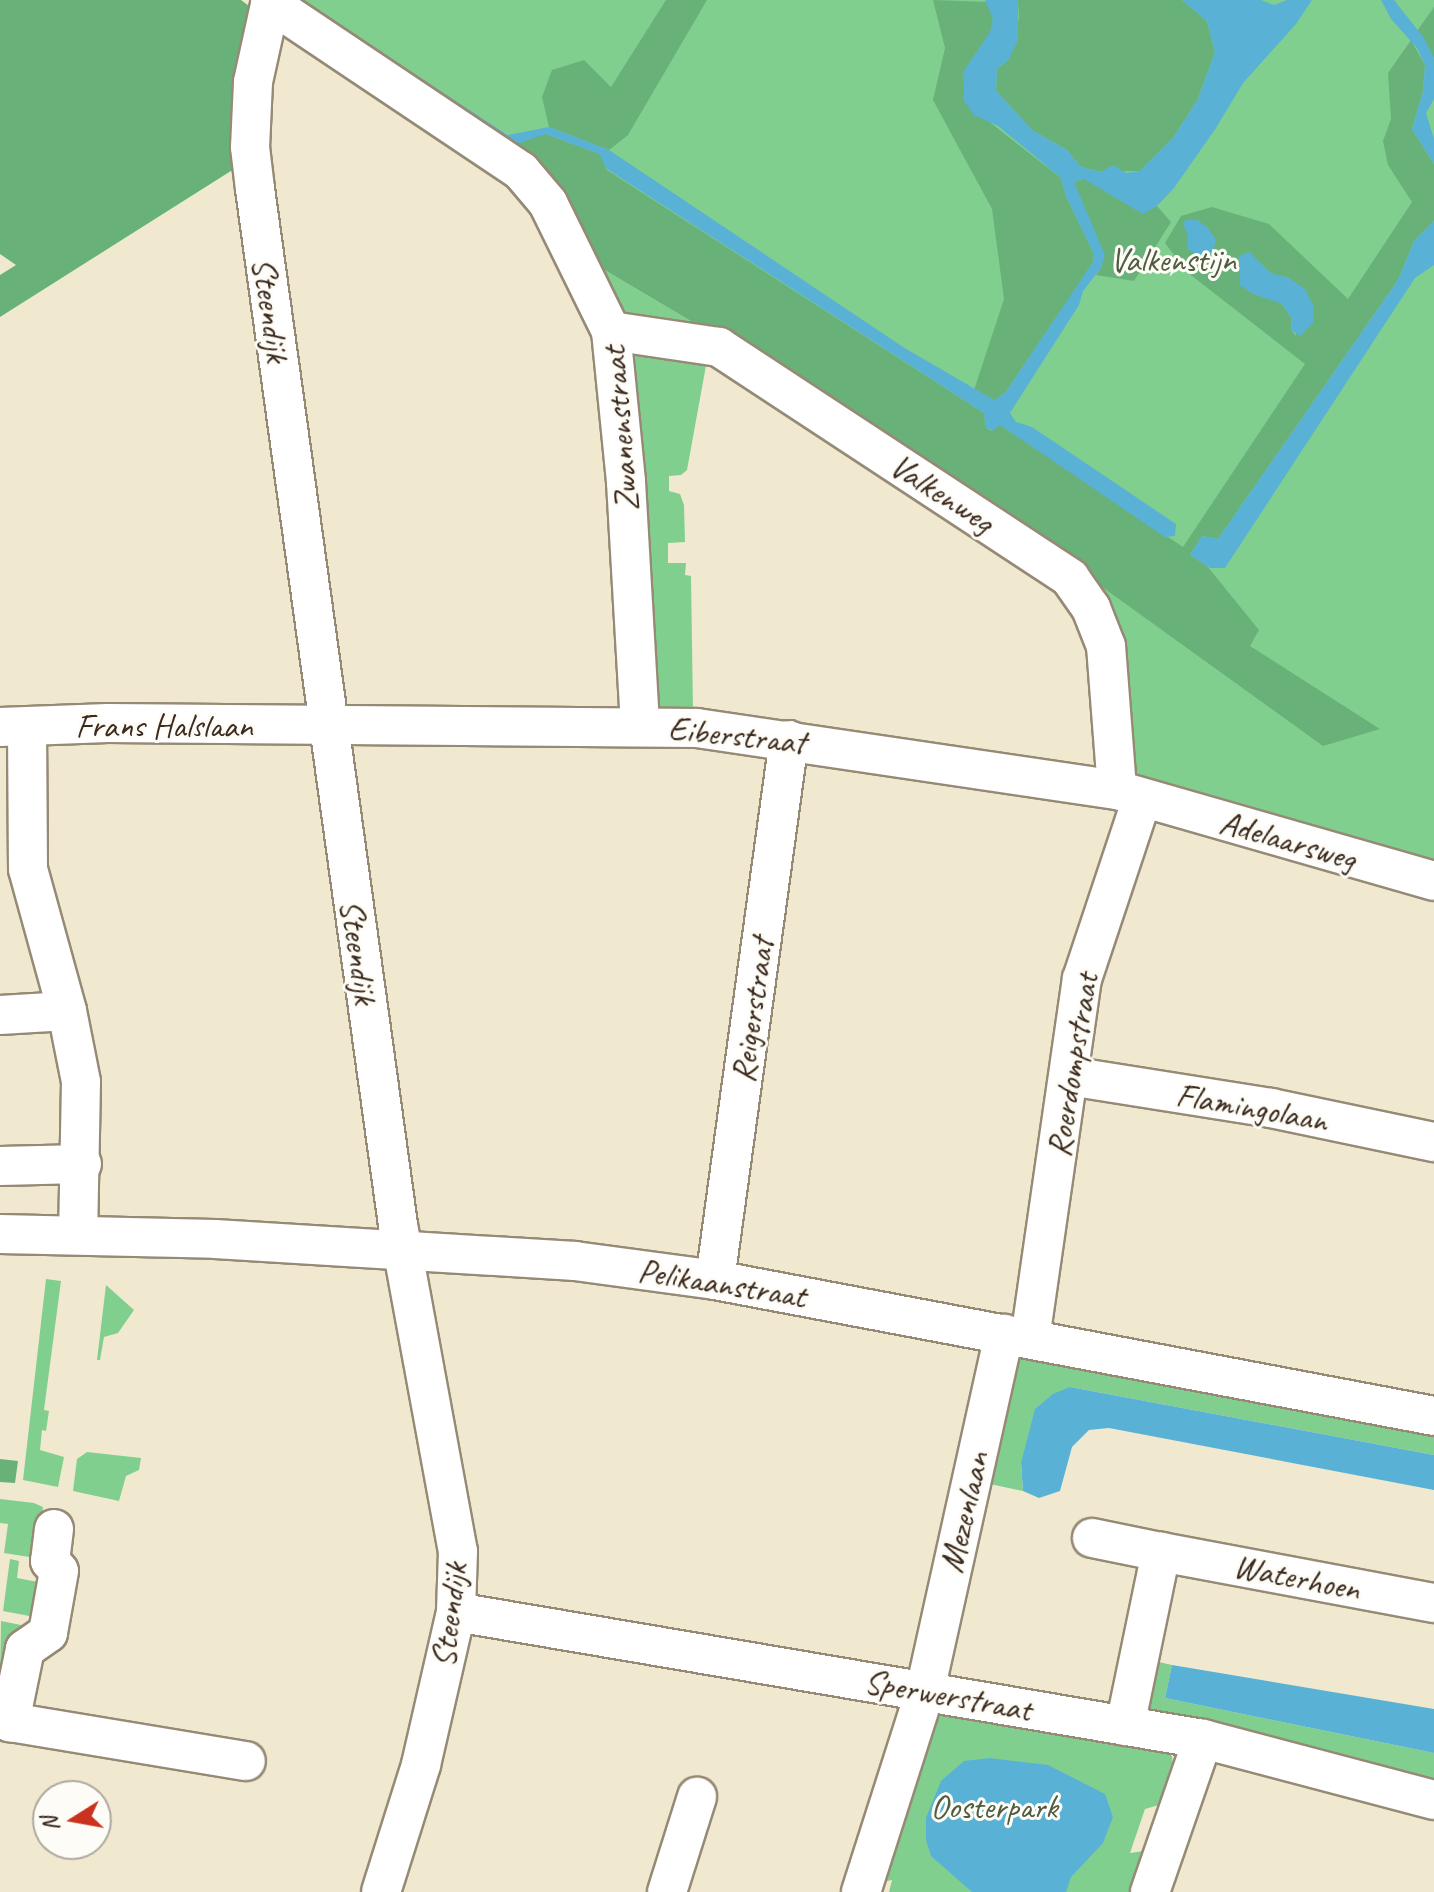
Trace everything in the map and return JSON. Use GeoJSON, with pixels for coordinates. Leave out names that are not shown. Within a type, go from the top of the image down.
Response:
{"type":"FeatureCollection","features":[{"type":"Feature","properties":{"kind":"street","name":"Zwanenstraat"},"geometry":{"type":"LineString","coordinates":[[270,2],[521,171],[535,184],[611,331],[626,482],[640,725]]}},
{"type":"Feature","properties":{"kind":"street","name":"Steendijk"},"geometry":{"type":"LineString","coordinates":[[270,2],[253,82],[250,147],[327,727],[402,1249],[458,1551],[456,1612],[421,1765],[381,1892]]}},
{"type":"Feature","properties":{"kind":"street","name":"Valkenweg"},"geometry":{"type":"LineString","coordinates":[[611,331],[719,347],[1070,578],[1091,608],[1106,646],[1129,794]]}},
{"type":"Feature","properties":{"kind":"street","name":"Frans Halslaan"},"geometry":{"type":"LineString","coordinates":[[13,727],[108,723],[327,727]]}},
{"type":"Feature","properties":{"kind":"street","name":"Eiberstraat"},"geometry":{"type":"LineString","coordinates":[[327,727],[640,725],[697,728],[1129,794]]}},
{"type":"Feature","properties":{"kind":"street"},"geometry":{"type":"LineString","coordinates":[[13,727],[14,870],[67,1011],[81,1082],[82,1164],[78,1235]]}},
{"type":"Feature","properties":{"kind":"street","name":"Reigerstraat"},"geometry":{"type":"LineString","coordinates":[[715,1280],[789,740]]}},
{"type":"Feature","properties":{"kind":"street","name":"Adelaarsweg"},"geometry":{"type":"LineString","coordinates":[[1129,794],[1434,881]]}},
{"type":"Feature","properties":{"kind":"street","name":"Roerdompstraat"},"geometry":{"type":"LineString","coordinates":[[1017,1336],[1069,1076],[1082,979],[1129,794]]}},
{"type":"Feature","properties":{"kind":"street"},"geometry":{"type":"LineString","coordinates":[[0,1015],[67,1011]]}},
{"type":"Feature","properties":{"kind":"street","name":"Flamingolaan"},"geometry":{"type":"LineString","coordinates":[[1069,1076],[1271,1108],[1434,1142]]}},
{"type":"Feature","properties":{"kind":"street"},"geometry":{"type":"LineString","coordinates":[[0,1166],[82,1164]]}},
{"type":"Feature","properties":{"kind":"street","name":"Pelikaanstraat"},"geometry":{"type":"LineString","coordinates":[[0,1234],[402,1249],[575,1261],[715,1280],[1434,1416]]}},
{"type":"Feature","properties":{"kind":"street","name":"Mezenlaan"},"geometry":{"type":"LineString","coordinates":[[925,1691],[1017,1336]]}},
{"type":"Feature","properties":{"kind":"street"},"geometry":{"type":"LineString","coordinates":[[54,1529],[50,1561],[59,1571],[48,1633],[25,1649],[5,1721],[246,1761]]}},
{"type":"Feature","properties":{"kind":"street","name":"Waterhoen"},"geometry":{"type":"LineString","coordinates":[[1092,1538],[1434,1603]]}},
{"type":"Feature","properties":{"kind":"street"},"geometry":{"type":"LineString","coordinates":[[1125,1726],[1161,1552]]}},
{"type":"Feature","properties":{"kind":"street","name":"Sperwerstraat"},"geometry":{"type":"LineString","coordinates":[[456,1612],[1203,1739],[1434,1800]]}},
{"type":"Feature","properties":{"kind":"street"},"geometry":{"type":"LineString","coordinates":[[861,1892],[925,1691]]}},
{"type":"Feature","properties":{"kind":"street"},"geometry":{"type":"LineString","coordinates":[[1150,1892],[1203,1739]]}},
{"type":"Feature","properties":{"kind":"street"},"geometry":{"type":"LineString","coordinates":[[667,1892],[697,1797]]}},
{"type":"Feature","properties":{"kind":"green space"},"geometry":{"type":"Polygon","coordinates":[[[0,0],[241,0],[249,6],[232,88],[234,169],[0,317],[0,275],[16,265],[0,254],[0,0]]]}},
{"type":"Feature","properties":{"kind":"green space","name":"Valkenstijn"},"geometry":{"type":"Polygon","coordinates":[[[290,0],[1434,0],[1434,867],[1134,780],[1080,571],[1102,587],[508,135],[331,21],[290,0]]]}},
{"type":"Feature","properties":{"kind":"green space"},"geometry":{"type":"Polygon","coordinates":[[[666,0],[707,0],[628,135],[609,150],[549,127],[542,97],[552,70],[584,60],[611,87],[666,0]]]}},
{"type":"Feature","properties":{"kind":"green space"},"geometry":{"type":"Polygon","coordinates":[[[933,0],[988,2],[993,19],[982,116],[1061,178],[1066,196],[1094,254],[1093,262],[1077,287],[1005,393],[994,401],[974,390],[1004,299],[992,209],[933,100],[945,48],[933,0]]]}},
{"type":"Feature","properties":{"kind":"green space"},"geometry":{"type":"Polygon","coordinates":[[[1018,0],[1182,0],[1207,21],[1215,52],[1198,99],[1173,138],[1140,171],[1101,172],[1081,167],[1067,150],[1032,130],[996,91],[997,69],[1009,59],[1019,18],[1018,0]]]}},
{"type":"Feature","properties":{"kind":"green space"},"geometry":{"type":"Polygon","coordinates":[[[1434,7],[1434,58],[1417,31],[1434,7]]]}},
{"type":"Feature","properties":{"kind":"green space"},"geometry":{"type":"Polygon","coordinates":[[[1411,40],[1425,65],[1423,91],[1412,129],[1434,164],[1434,221],[1414,241],[1398,280],[1218,539],[1202,536],[1190,555],[1207,566],[1259,630],[1250,646],[1380,729],[1323,746],[1080,571],[721,339],[591,262],[501,137],[546,134],[600,154],[607,170],[984,413],[986,427],[991,431],[1000,424],[1183,547],[1305,364],[1187,272],[1165,243],[1181,216],[1212,207],[1269,224],[1348,299],[1412,202],[1388,165],[1383,141],[1391,119],[1388,73],[1411,40]],[[1249,253],[1271,297],[1282,304],[1292,319],[1291,330],[1296,336],[1289,278],[1271,274],[1249,253]]]}},
{"type":"Feature","properties":{"kind":"green space"},"geometry":{"type":"Polygon","coordinates":[[[1084,178],[1142,213],[1157,206],[1171,222],[1134,281],[1096,275],[1101,268],[1074,182],[1084,178]]]}},
{"type":"Feature","properties":{"kind":"green space"},"geometry":{"type":"Polygon","coordinates":[[[591,262],[721,339],[615,316],[591,262]]]}},
{"type":"Feature","properties":{"kind":"green space"},"geometry":{"type":"Polygon","coordinates":[[[624,352],[707,360],[687,470],[681,475],[669,476],[669,491],[680,494],[684,505],[685,542],[668,543],[668,563],[686,563],[685,575],[691,576],[693,712],[662,710],[654,704],[624,352]]]}},
{"type":"Feature","properties":{"kind":"green space"},"geometry":{"type":"Polygon","coordinates":[[[46,1279],[61,1281],[44,1410],[49,1411],[46,1431],[42,1430],[40,1450],[64,1457],[58,1487],[23,1480],[46,1279]]]}},
{"type":"Feature","properties":{"kind":"green space"},"geometry":{"type":"Polygon","coordinates":[[[106,1285],[134,1310],[118,1333],[104,1337],[100,1360],[97,1360],[106,1285]]]}},
{"type":"Feature","properties":{"kind":"green space"},"geometry":{"type":"Polygon","coordinates":[[[1017,1351],[1434,1435],[1434,1455],[1070,1387],[1021,1463],[1023,1491],[985,1483],[1017,1351]]]}},
{"type":"Feature","properties":{"kind":"green space"},"geometry":{"type":"Polygon","coordinates":[[[87,1452],[141,1458],[139,1470],[126,1476],[119,1501],[73,1491],[77,1459],[87,1452]]]}},
{"type":"Feature","properties":{"kind":"green space"},"geometry":{"type":"Polygon","coordinates":[[[0,1459],[18,1461],[15,1483],[0,1482],[0,1459]]]}},
{"type":"Feature","properties":{"kind":"green space"},"geometry":{"type":"Polygon","coordinates":[[[0,1499],[43,1507],[36,1558],[4,1553],[8,1524],[0,1523],[0,1499]]]}},
{"type":"Feature","properties":{"kind":"green space"},"geometry":{"type":"Polygon","coordinates":[[[10,1559],[19,1561],[17,1578],[43,1583],[45,1619],[3,1611],[10,1559]]]}},
{"type":"Feature","properties":{"kind":"green space"},"geometry":{"type":"Polygon","coordinates":[[[1,1621],[36,1628],[7,1677],[0,1676],[1,1621]]]}},
{"type":"Feature","properties":{"kind":"green space"},"geometry":{"type":"Polygon","coordinates":[[[1150,1660],[1172,1665],[1165,1698],[1434,1753],[1434,1787],[1138,1708],[1150,1660]]]}},
{"type":"Feature","properties":{"kind":"green space","name":"Oosterpark"},"geometry":{"type":"Polygon","coordinates":[[[941,1712],[1164,1750],[1172,1756],[1173,1767],[1159,1805],[1145,1809],[1130,1853],[1144,1851],[1129,1892],[889,1892],[892,1880],[878,1883],[933,1719],[941,1712]]]}},
{"type":"Feature","properties":{"kind":"water"},"geometry":{"type":"Polygon","coordinates":[[[985,0],[1018,0],[1018,40],[1009,59],[997,69],[996,91],[1032,130],[1067,150],[1081,167],[1101,172],[1113,165],[1126,173],[1140,171],[1173,138],[1198,99],[1215,52],[1207,21],[1182,0],[1261,0],[1274,5],[1287,0],[1312,0],[1296,24],[1243,83],[1216,128],[1174,188],[1157,206],[1143,214],[1084,179],[1074,182],[1105,255],[1101,268],[1083,291],[1079,305],[1010,413],[1016,422],[1032,427],[1176,524],[1175,536],[1165,537],[1000,425],[992,431],[986,427],[984,413],[607,169],[599,154],[546,134],[519,143],[507,141],[329,23],[331,20],[508,135],[549,127],[609,150],[903,347],[994,400],[1005,393],[1093,262],[1094,254],[1066,196],[1061,178],[998,126],[974,115],[964,101],[963,72],[990,32],[993,19],[985,0]]]}},
{"type":"Feature","properties":{"kind":"water"},"geometry":{"type":"Polygon","coordinates":[[[1381,0],[1394,0],[1424,38],[1434,58],[1434,99],[1426,113],[1434,139],[1434,164],[1412,129],[1423,91],[1425,65],[1417,48],[1391,19],[1381,0]]]}},
{"type":"Feature","properties":{"kind":"water"},"geometry":{"type":"Polygon","coordinates":[[[1197,220],[1207,227],[1216,240],[1213,251],[1203,257],[1187,249],[1188,236],[1183,223],[1197,220]]]}},
{"type":"Feature","properties":{"kind":"water"},"geometry":{"type":"Polygon","coordinates":[[[1434,221],[1434,265],[1415,278],[1225,568],[1210,568],[1190,555],[1202,536],[1218,539],[1398,280],[1414,241],[1434,221]]]}},
{"type":"Feature","properties":{"kind":"water"},"geometry":{"type":"Polygon","coordinates":[[[1249,252],[1271,273],[1289,278],[1305,289],[1314,307],[1313,323],[1300,336],[1291,330],[1292,319],[1282,304],[1253,294],[1240,285],[1239,256],[1249,252]]]}},
{"type":"Feature","properties":{"kind":"water"},"geometry":{"type":"Polygon","coordinates":[[[1070,1387],[1434,1455],[1434,1490],[1109,1428],[1089,1430],[1072,1447],[1060,1491],[1039,1498],[1023,1491],[1021,1463],[1035,1409],[1053,1394],[1070,1387]]]}},
{"type":"Feature","properties":{"kind":"water"},"geometry":{"type":"Polygon","coordinates":[[[1172,1665],[1434,1709],[1434,1753],[1165,1698],[1172,1665]]]}},
{"type":"Feature","properties":{"kind":"water"},"geometry":{"type":"Polygon","coordinates":[[[990,1758],[1048,1765],[1105,1794],[1113,1817],[1103,1843],[1071,1877],[1066,1892],[972,1892],[931,1856],[926,1840],[926,1818],[941,1781],[964,1761],[990,1758]]]}}]}
